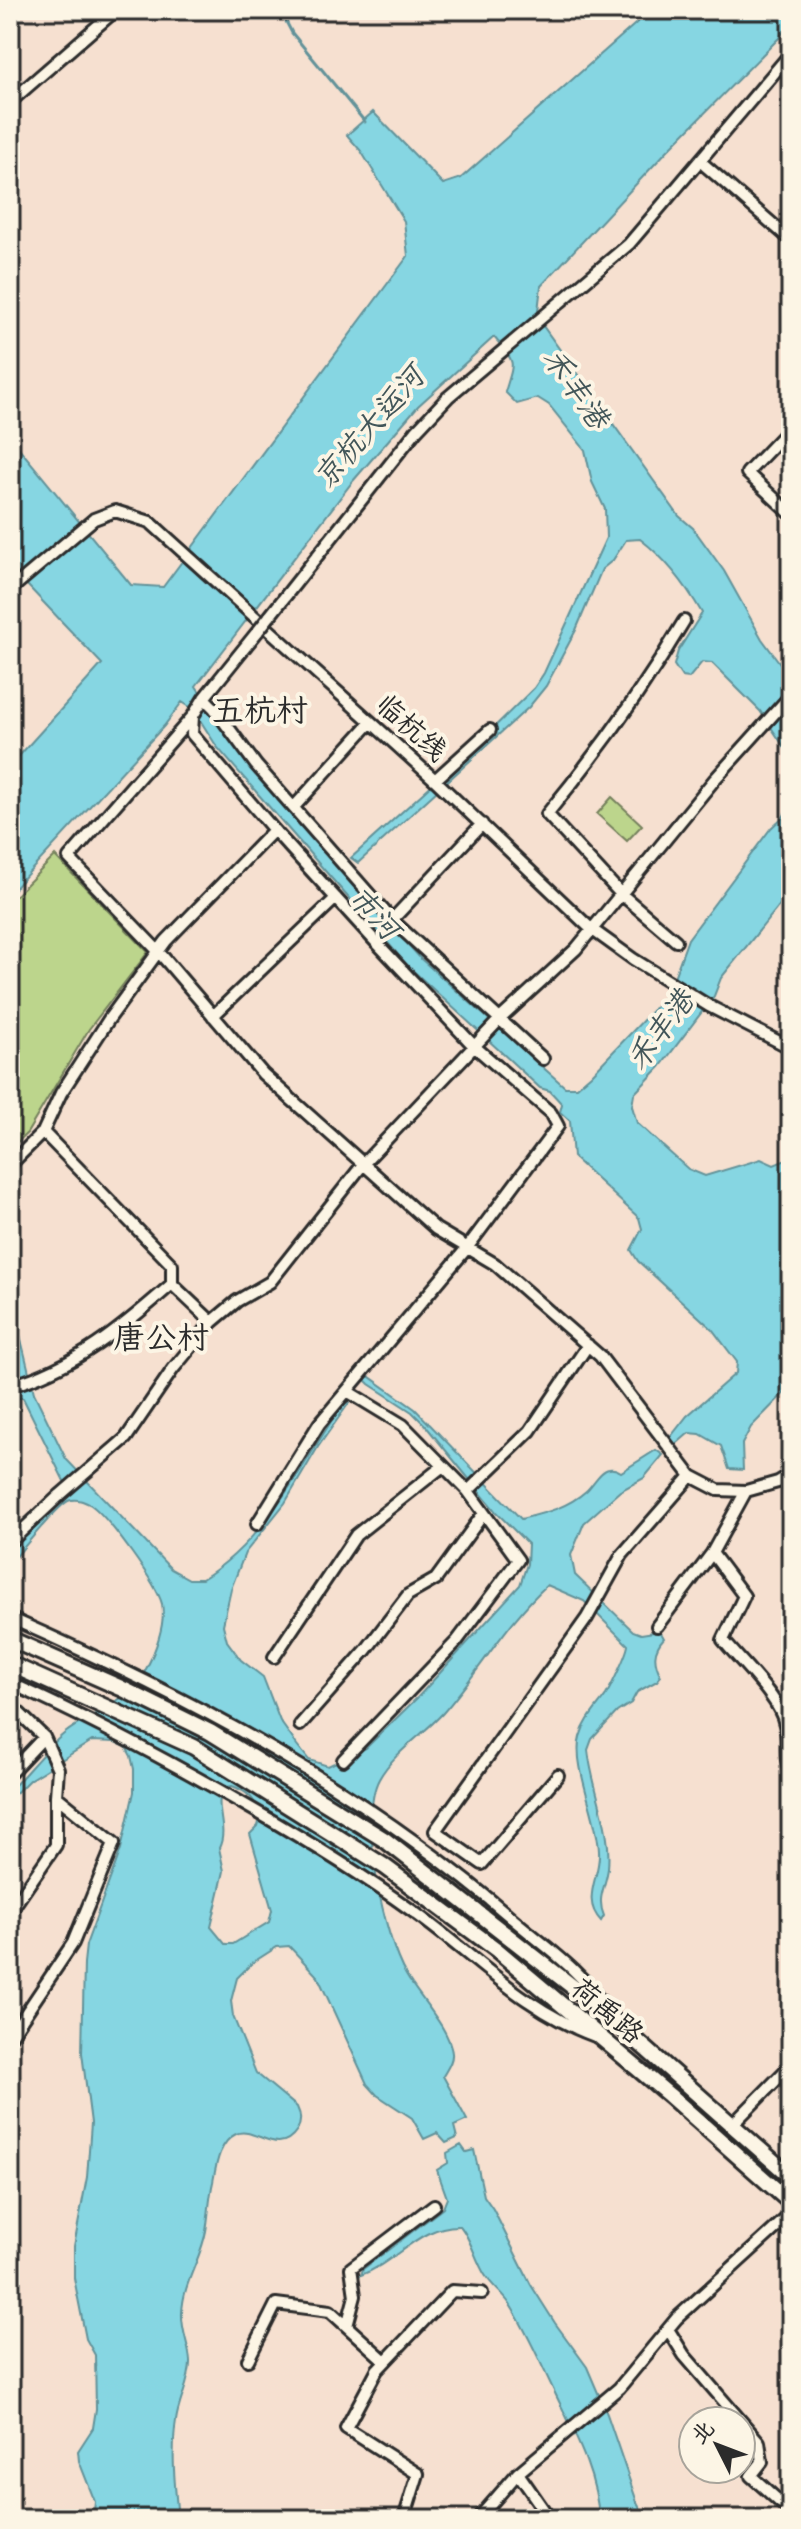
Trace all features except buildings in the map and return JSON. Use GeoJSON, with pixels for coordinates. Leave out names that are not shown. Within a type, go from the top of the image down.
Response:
{"type":"FeatureCollection","features":[{"type":"Feature","properties":{"kind":"main road","name":"荷禹路"},"geometry":{"type":"LineString","coordinates":[[10,1639],[210,1732],[385,1840],[474,1907],[611,2018],[791,2177]]}},
{"type":"Feature","properties":{"kind":"main road","name":"荷禹路"},"geometry":{"type":"LineString","coordinates":[[10,1664],[194,1747],[384,1866],[497,1950],[791,2203]]}},
{"type":"Feature","properties":{"kind":"street"},"geometry":{"type":"LineString","coordinates":[[10,102],[116,10]]}},
{"type":"Feature","properties":{"kind":"street"},"geometry":{"type":"LineString","coordinates":[[791,53],[629,244],[448,397],[416,431],[193,716],[69,858],[158,951],[263,1074],[436,1229],[495,1264],[600,1356],[691,1476],[718,1490],[746,1491],[778,1482],[791,1474]]}},
{"type":"Feature","properties":{"kind":"street"},"geometry":{"type":"LineString","coordinates":[[701,162],[791,240]]}},
{"type":"Feature","properties":{"kind":"street"},"geometry":{"type":"LineString","coordinates":[[791,427],[747,473],[791,514]]}},
{"type":"Feature","properties":{"kind":"street","name":"临杭线"},"geometry":{"type":"LineString","coordinates":[[14,587],[84,525],[115,511],[150,522],[435,780],[590,928],[709,1006],[791,1048]]}},
{"type":"Feature","properties":{"kind":"street"},"geometry":{"type":"LineString","coordinates":[[676,941],[620,893],[547,814],[595,756],[643,690],[684,621]]}},
{"type":"Feature","properties":{"kind":"street"},"geometry":{"type":"LineString","coordinates":[[10,1542],[126,1438],[173,1369],[212,1322],[237,1301],[270,1282],[364,1163],[500,1018],[576,949],[590,928],[791,695]]}},
{"type":"Feature","properties":{"kind":"street"},"geometry":{"type":"LineString","coordinates":[[204,699],[256,765],[392,920],[543,1059]]}},
{"type":"Feature","properties":{"kind":"street"},"geometry":{"type":"LineString","coordinates":[[193,716],[192,734],[274,830],[474,1046],[551,1113],[558,1126],[467,1248],[319,1424],[257,1524]]}},
{"type":"Feature","properties":{"kind":"street"},"geometry":{"type":"LineString","coordinates":[[295,806],[371,722]]}},
{"type":"Feature","properties":{"kind":"street"},"geometry":{"type":"LineString","coordinates":[[435,780],[490,730]]}},
{"type":"Feature","properties":{"kind":"street"},"geometry":{"type":"LineString","coordinates":[[392,920],[482,824]]}},
{"type":"Feature","properties":{"kind":"street"},"geometry":{"type":"LineString","coordinates":[[10,1165],[43,1132],[61,1093],[158,951],[274,830]]}},
{"type":"Feature","properties":{"kind":"street"},"geometry":{"type":"LineString","coordinates":[[213,1016],[336,898]]}},
{"type":"Feature","properties":{"kind":"street"},"geometry":{"type":"LineString","coordinates":[[43,1132],[172,1265],[172,1284],[212,1322]]}},
{"type":"Feature","properties":{"kind":"street"},"geometry":{"type":"LineString","coordinates":[[10,1386],[35,1379],[87,1353],[134,1318],[172,1284]]}},
{"type":"Feature","properties":{"kind":"street"},"geometry":{"type":"LineString","coordinates":[[468,1491],[530,1431],[588,1345]]}},
{"type":"Feature","properties":{"kind":"street"},"geometry":{"type":"LineString","coordinates":[[343,1760],[457,1641],[518,1560],[468,1491],[403,1425],[347,1391]]}},
{"type":"Feature","properties":{"kind":"street"},"geometry":{"type":"LineString","coordinates":[[274,1657],[356,1535],[443,1466]]}},
{"type":"Feature","properties":{"kind":"street"},"geometry":{"type":"LineString","coordinates":[[558,1775],[482,1864],[435,1831],[587,1618],[622,1555],[691,1476]]}},
{"type":"Feature","properties":{"kind":"street"},"geometry":{"type":"LineString","coordinates":[[657,1626],[712,1553],[746,1491]]}},
{"type":"Feature","properties":{"kind":"street"},"geometry":{"type":"LineString","coordinates":[[300,1725],[366,1650],[408,1595],[436,1579],[484,1513]]}},
{"type":"Feature","properties":{"kind":"street"},"geometry":{"type":"LineString","coordinates":[[712,1553],[744,1596],[723,1640],[772,1697],[785,1724],[785,1761],[791,1774]]}},
{"type":"Feature","properties":{"kind":"street"},"geometry":{"type":"LineString","coordinates":[[10,1618],[218,1717],[310,1771],[410,1836],[592,1987],[611,2018]]}},
{"type":"Feature","properties":{"kind":"street"},"geometry":{"type":"LineString","coordinates":[[10,1683],[147,1748],[288,1830],[411,1909],[542,2013],[568,2027],[604,2040]]}},
{"type":"Feature","properties":{"kind":"street"},"geometry":{"type":"LineString","coordinates":[[10,1704],[44,1737],[58,1769],[56,1845],[10,1912]]}},
{"type":"Feature","properties":{"kind":"street"},"geometry":{"type":"LineString","coordinates":[[10,1773],[44,1737]]}},
{"type":"Feature","properties":{"kind":"street"},"geometry":{"type":"LineString","coordinates":[[10,2037],[73,1943],[114,1843],[56,1796]]}},
{"type":"Feature","properties":{"kind":"street"},"geometry":{"type":"LineString","coordinates":[[732,2125],[791,2065]]}},
{"type":"Feature","properties":{"kind":"street"},"geometry":{"type":"LineString","coordinates":[[347,2326],[355,2296],[351,2268],[434,2205]]}},
{"type":"Feature","properties":{"kind":"street"},"geometry":{"type":"LineString","coordinates":[[478,2519],[518,2473],[619,2388],[668,2329],[791,2214]]}},
{"type":"Feature","properties":{"kind":"street"},"geometry":{"type":"LineString","coordinates":[[404,2519],[418,2474],[346,2428],[377,2370],[452,2291],[482,2293]]}},
{"type":"Feature","properties":{"kind":"street"},"geometry":{"type":"LineString","coordinates":[[248,2360],[276,2304],[330,2311],[385,2361]]}},
{"type":"Feature","properties":{"kind":"street"},"geometry":{"type":"LineString","coordinates":[[668,2329],[684,2355],[727,2405]]}},
{"type":"Feature","properties":{"kind":"street"},"geometry":{"type":"LineString","coordinates":[[757,2440],[762,2462],[757,2468]]}},
{"type":"Feature","properties":{"kind":"street"},"geometry":{"type":"LineString","coordinates":[[518,2473],[550,2519]]}},
{"type":"Feature","properties":{"kind":"street"},"geometry":{"type":"LineString","coordinates":[[757,2481],[791,2512]]}},
{"type":"Feature","properties":{"kind":"green space"},"geometry":{"type":"Polygon","coordinates":[[[612,797],[642,825],[627,841],[597,814],[612,797]]]}},
{"type":"Feature","properties":{"kind":"green space"},"geometry":{"type":"Polygon","coordinates":[[[55,856],[148,952],[89,1029],[27,1133],[10,1149],[10,901],[55,856]]]}},
{"type":"Feature","properties":{"kind":"water"},"geometry":{"type":"Polygon","coordinates":[[[651,10],[791,10],[791,22],[541,286],[538,311],[543,326],[679,516],[693,528],[724,571],[762,639],[791,678],[791,757],[760,711],[712,663],[702,662],[689,678],[682,677],[674,665],[678,651],[702,613],[658,555],[640,539],[626,540],[613,560],[602,569],[576,630],[546,686],[529,707],[358,863],[351,858],[534,688],[544,673],[606,538],[605,509],[592,482],[585,450],[549,405],[538,398],[517,404],[505,392],[512,362],[494,337],[418,406],[353,481],[196,686],[222,726],[287,810],[421,959],[565,1087],[577,1087],[591,1075],[668,994],[688,939],[771,828],[784,816],[791,800],[791,891],[721,978],[714,996],[660,1067],[634,1094],[632,1106],[637,1123],[688,1169],[705,1176],[761,1159],[774,1165],[791,1158],[791,1386],[751,1427],[742,1444],[743,1470],[729,1469],[721,1446],[700,1434],[689,1433],[674,1446],[669,1439],[687,1416],[736,1373],[737,1362],[712,1329],[638,1261],[631,1250],[642,1229],[639,1218],[573,1157],[570,1121],[560,1112],[562,1104],[550,1091],[540,1088],[408,966],[217,747],[193,709],[182,702],[164,726],[10,893],[10,766],[102,664],[10,567],[10,437],[131,585],[163,587],[408,256],[404,221],[361,151],[347,135],[373,112],[443,184],[461,178],[651,10]]]}},
{"type":"Feature","properties":{"kind":"water"},"geometry":{"type":"Polygon","coordinates":[[[10,1318],[19,1331],[34,1393],[66,1459],[171,1569],[189,1579],[202,1579],[246,1543],[282,1499],[344,1402],[349,1403],[285,1503],[245,1553],[231,1589],[223,1625],[227,1641],[241,1660],[263,1677],[280,1721],[297,1745],[309,1760],[328,1766],[366,1748],[418,1697],[520,1585],[527,1564],[528,1544],[496,1512],[425,1425],[412,1412],[369,1384],[364,1379],[367,1375],[415,1409],[521,1519],[571,1502],[606,1470],[621,1472],[656,1450],[663,1455],[644,1478],[620,1491],[584,1523],[571,1555],[575,1575],[633,1631],[641,1634],[660,1631],[664,1638],[655,1656],[661,1676],[637,1692],[631,1703],[617,1712],[592,1739],[588,1750],[607,1839],[607,1875],[601,1897],[604,1916],[601,1921],[592,1904],[599,1860],[598,1838],[578,1749],[585,1725],[608,1691],[628,1645],[584,1601],[547,1585],[519,1615],[443,1713],[385,1769],[373,1797],[373,1848],[382,1907],[406,1975],[440,2023],[450,2044],[452,2059],[443,2076],[467,2120],[454,2126],[457,2138],[446,2143],[437,2133],[424,2139],[412,2118],[377,2095],[367,2084],[318,1977],[289,1946],[277,1947],[252,1963],[237,1978],[231,2001],[233,2016],[256,2073],[297,2107],[300,2121],[297,2130],[282,2142],[243,2132],[236,2134],[222,2148],[217,2162],[204,2241],[183,2302],[183,2325],[190,2361],[175,2433],[178,2519],[93,2519],[95,2502],[78,2451],[93,2428],[96,2409],[95,2355],[86,2339],[74,2278],[74,2246],[87,2177],[91,2123],[82,2053],[84,1963],[86,1945],[121,1849],[134,1792],[131,1756],[126,1747],[115,1742],[92,1741],[29,1780],[10,1799],[10,1790],[58,1739],[121,1698],[140,1680],[159,1638],[162,1604],[142,1567],[120,1536],[99,1512],[80,1500],[71,1500],[62,1505],[10,1564],[10,1550],[63,1491],[65,1483],[23,1398],[10,1398],[10,1390],[21,1386],[10,1339],[10,1318]],[[232,1786],[223,1788],[220,1795],[222,1840],[219,1848],[224,1871],[211,1927],[225,1944],[233,1944],[269,1922],[272,1910],[250,1834],[258,1826],[261,1815],[250,1797],[232,1786]]]}},
{"type":"Feature","properties":{"kind":"water"},"geometry":{"type":"Polygon","coordinates":[[[461,2145],[466,2152],[474,2150],[484,2196],[531,2285],[587,2367],[646,2519],[599,2519],[589,2469],[569,2422],[522,2324],[485,2275],[460,2226],[432,2231],[361,2275],[363,2269],[443,2208],[447,2198],[437,2170],[448,2163],[447,2153],[461,2145]]]}},
{"type":"Feature","properties":{"kind":"waterway"},"geometry":{"type":"LineString","coordinates":[[280,10],[292,33],[365,122]]}},
{"type":"Feature","properties":{"kind":"district","name":"五杭村"},"geometry":{"type":"Point","coordinates":[260,710]}},
{"type":"Feature","properties":{"kind":"district","name":"唐公村"},"geometry":{"type":"Point","coordinates":[161,1337]}},
{"type":"Feature","properties":{"kind":"water label","name":"禾丰港"},"geometry":{"type":"Point","coordinates":[576,388]}},
{"type":"Feature","properties":{"kind":"water label","name":"京杭大运河"},"geometry":{"type":"Point","coordinates":[369,427]}},
{"type":"Feature","properties":{"kind":"water label","name":"市河"},"geometry":{"type":"Point","coordinates":[374,913]}},
{"type":"Feature","properties":{"kind":"water label","name":"禾丰港"},"geometry":{"type":"Point","coordinates":[660,1030]}}]}
